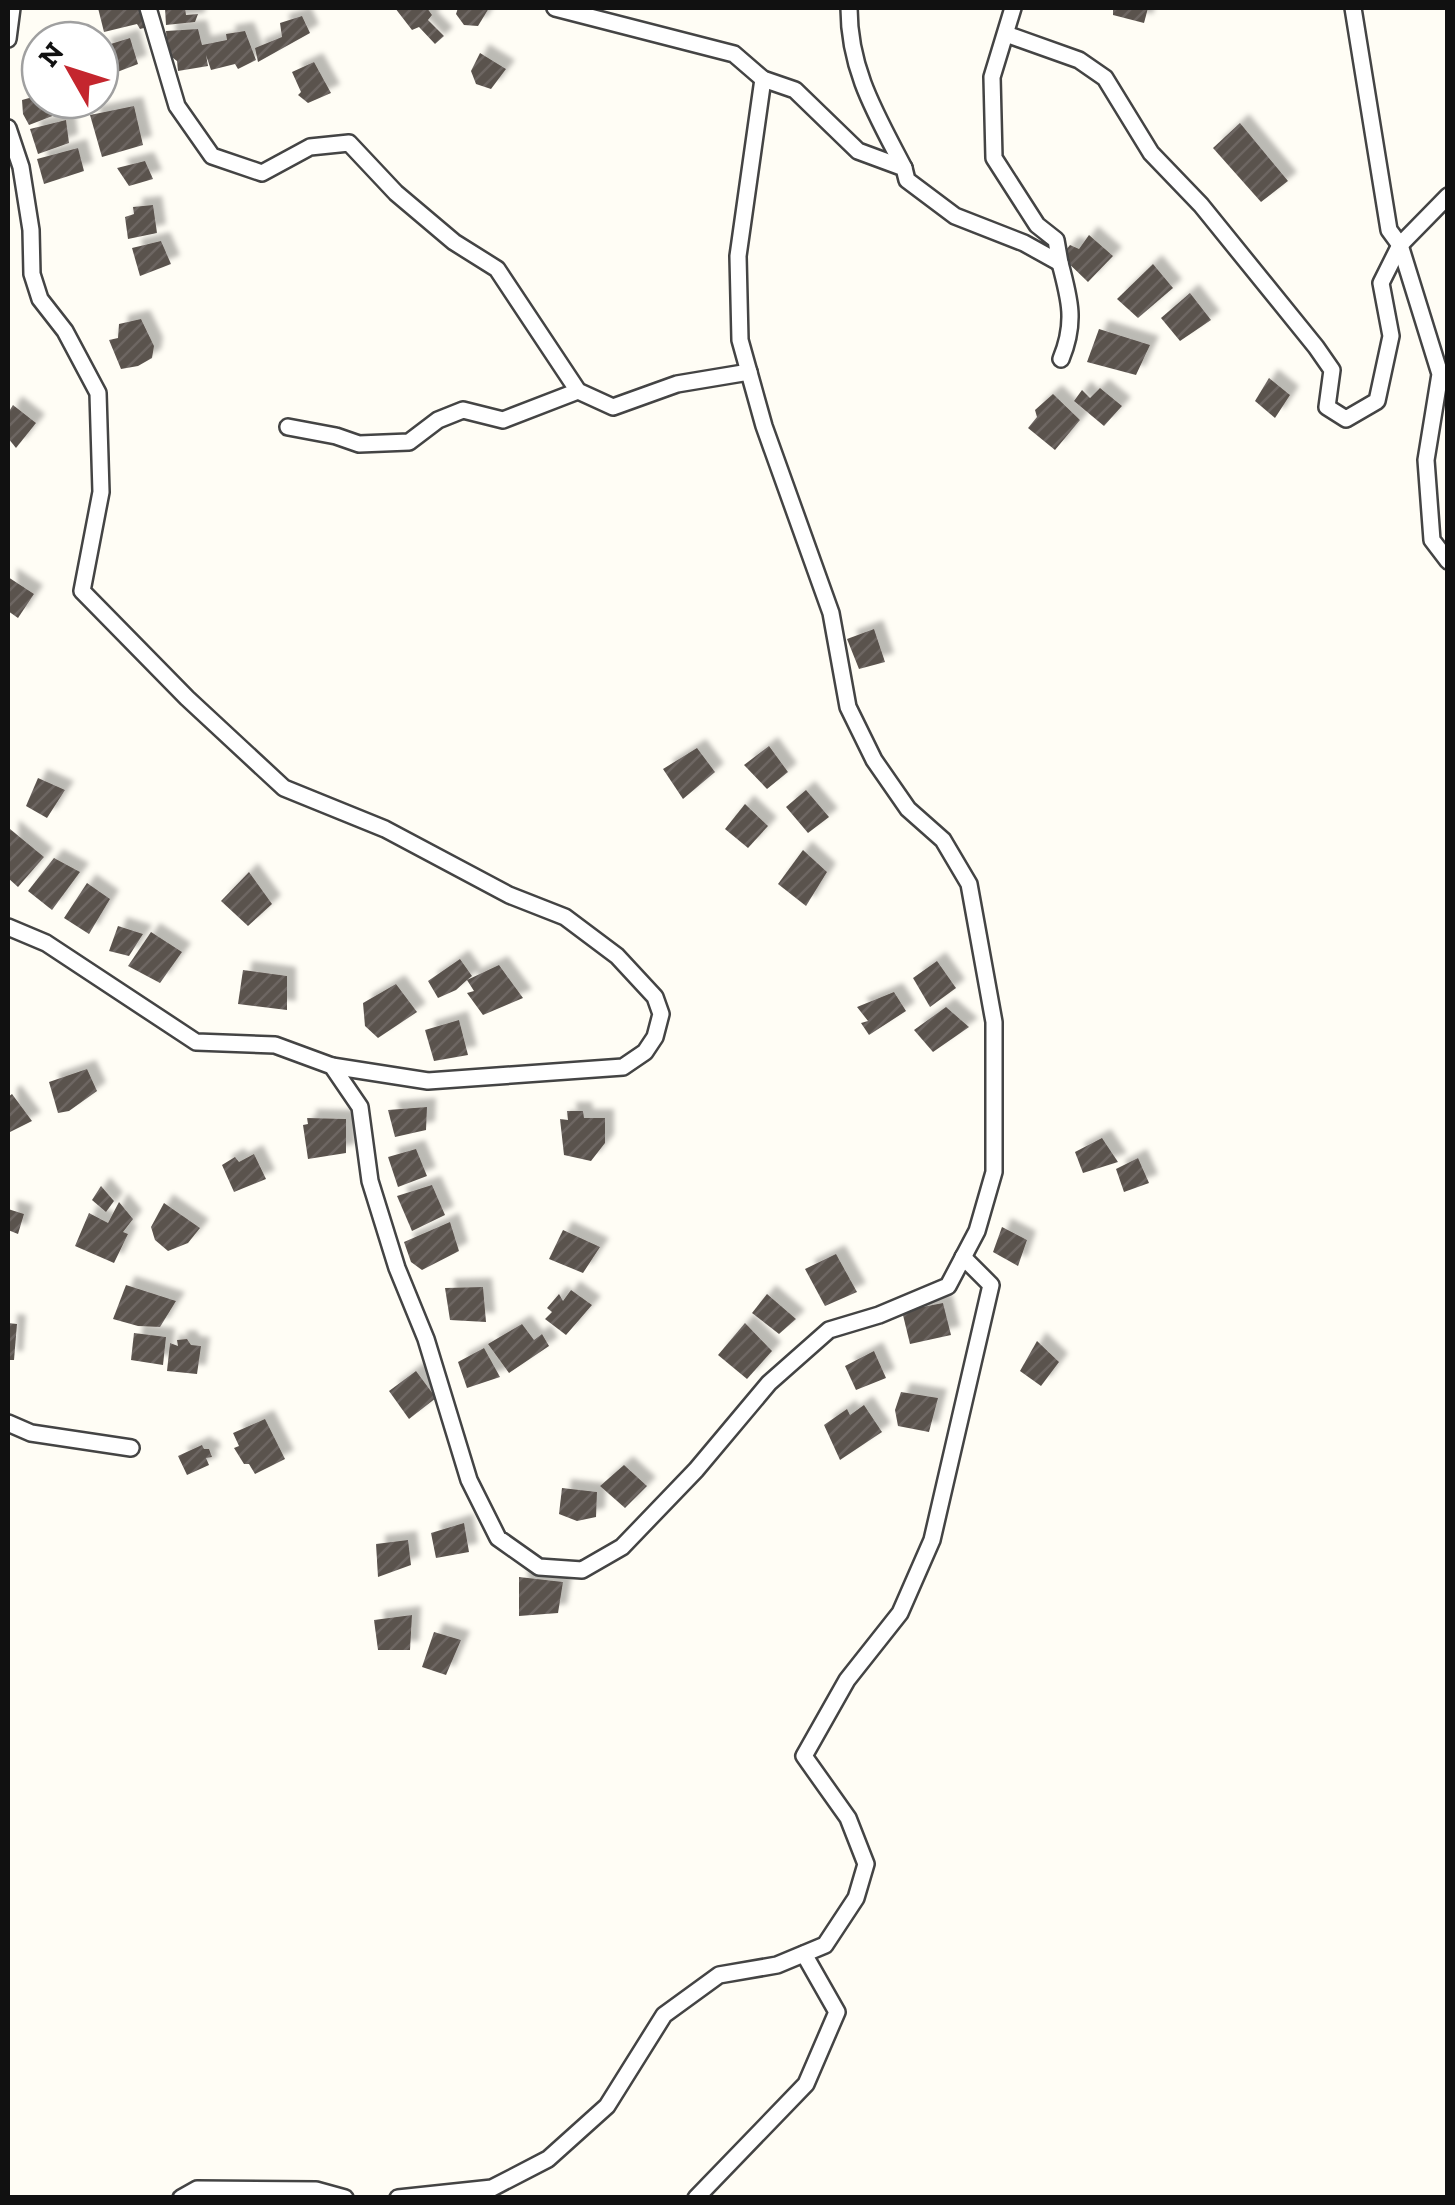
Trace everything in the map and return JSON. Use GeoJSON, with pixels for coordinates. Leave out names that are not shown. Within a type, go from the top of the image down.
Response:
{"type":"FeatureCollection","features":[{"type":"Feature","properties":{"kind":"street"},"geometry":{"type":"LineString","coordinates":[[8,39],[12,8]]}},
{"type":"Feature","properties":{"kind":"street"},"geometry":{"type":"LineString","coordinates":[[148,8],[178,106],[212,156],[262,172],[310,147],[349,143],[396,193],[454,242],[497,269],[578,391],[613,408],[677,384],[748,372]]}},
{"type":"Feature","properties":{"kind":"street"},"geometry":{"type":"LineString","coordinates":[[556,8],[734,54],[763,78],[795,90],[858,151],[904,168]]}},
{"type":"Feature","properties":{"kind":"street"},"geometry":{"type":"LineString","coordinates":[[849,8],[849,39],[866,96],[904,168],[906,180],[955,216],[1024,243],[1060,264]]}},
{"type":"Feature","properties":{"kind":"street"},"geometry":{"type":"LineString","coordinates":[[1013,8],[992,77],[994,158],[1037,225],[1056,240],[1070,299],[1070,336],[1060,358]]}},
{"type":"Feature","properties":{"kind":"street"},"geometry":{"type":"LineString","coordinates":[[1352,8],[1389,230],[1400,246],[1440,374],[1426,460],[1432,540],[1448,561]]}},
{"type":"Feature","properties":{"kind":"street"},"geometry":{"type":"LineString","coordinates":[[1006,34],[1079,60],[1105,78],[1151,153],[1202,205],[1332,370],[1327,407],[1346,419],[1377,401],[1392,336],[1381,283],[1400,246],[1448,196]]}},
{"type":"Feature","properties":{"kind":"street"},"geometry":{"type":"LineString","coordinates":[[332,1066],[360,1107],[370,1181],[426,1339],[468,1480],[498,1538],[539,1567],[582,1570],[622,1547],[696,1470],[769,1383],[829,1330],[948,1286],[977,1231],[994,1172],[994,1022],[968,884],[943,840],[908,809],[874,760],[848,706],[831,613],[764,426],[740,340],[738,256],[763,78]]}},
{"type":"Feature","properties":{"kind":"street"},"geometry":{"type":"LineString","coordinates":[[8,128],[21,167],[31,230],[32,274],[40,299],[65,332],[98,393],[102,492],[82,591],[187,698],[284,788],[386,829],[509,895],[565,917],[617,956],[654,996],[661,1014],[655,1038],[645,1052],[623,1067],[428,1080],[332,1066],[275,1045],[196,1042],[46,943],[8,927]]}},
{"type":"Feature","properties":{"kind":"street"},"geometry":{"type":"LineString","coordinates":[[288,427],[358,444],[409,442],[438,420],[464,410],[503,420],[578,391]]}},
{"type":"Feature","properties":{"kind":"street"},"geometry":{"type":"LineString","coordinates":[[398,2198],[492,2188],[548,2160],[607,2106],[664,2015],[719,1975],[777,1965],[825,1945],[856,1898],[866,1864],[848,1818],[804,1756],[847,1680],[900,1614],[932,1540],[991,1285],[963,1257]]}},
{"type":"Feature","properties":{"kind":"street"},"geometry":{"type":"LineString","coordinates":[[8,1422],[31,1433],[131,1448]]}},
{"type":"Feature","properties":{"kind":"street"},"geometry":{"type":"LineString","coordinates":[[696,2198],[806,2084],[837,2012],[804,1954]]}},
{"type":"Feature","properties":{"kind":"street"},"geometry":{"type":"LineString","coordinates":[[180,2198],[197,2189],[316,2190],[344,2198]]}},
{"type":"Feature","properties":{"kind":"building"},"geometry":{"type":"Polygon","coordinates":[[[98,8],[144,8],[148,27],[140,29],[137,24],[120,28],[120,20],[101,20],[98,8]]]}},
{"type":"Feature","properties":{"kind":"building"},"geometry":{"type":"Polygon","coordinates":[[[165,8],[185,8],[186,15],[198,14],[195,22],[166,25],[165,8]]]}},
{"type":"Feature","properties":{"kind":"building"},"geometry":{"type":"Polygon","coordinates":[[[395,8],[427,8],[432,15],[428,20],[444,36],[435,44],[419,27],[412,30],[395,8]]]}},
{"type":"Feature","properties":{"kind":"building"},"geometry":{"type":"Polygon","coordinates":[[[458,8],[489,8],[478,26],[464,25],[456,14],[458,8]]]}},
{"type":"Feature","properties":{"kind":"building"},"geometry":{"type":"Polygon","coordinates":[[[1113,8],[1148,8],[1144,23],[1113,15],[1113,8]]]}},
{"type":"Feature","properties":{"kind":"building"},"geometry":{"type":"Polygon","coordinates":[[[302,16],[310,33],[258,62],[255,48],[282,37],[280,23],[302,16]]]}},
{"type":"Feature","properties":{"kind":"building"},"geometry":{"type":"Polygon","coordinates":[[[198,29],[202,45],[227,40],[226,34],[245,31],[256,60],[238,69],[235,64],[211,70],[206,55],[208,66],[178,71],[177,61],[168,54],[166,31],[198,29]]]}},
{"type":"Feature","properties":{"kind":"building"},"geometry":{"type":"Polygon","coordinates":[[[130,38],[138,64],[120,71],[120,41],[130,38]]]}},
{"type":"Feature","properties":{"kind":"building"},"geometry":{"type":"Polygon","coordinates":[[[480,53],[506,69],[491,89],[476,84],[471,71],[480,53]]]}},
{"type":"Feature","properties":{"kind":"building"},"geometry":{"type":"Polygon","coordinates":[[[314,62],[331,93],[308,103],[298,95],[301,92],[292,72],[314,62]]]}},
{"type":"Feature","properties":{"kind":"building"},"geometry":{"type":"Polygon","coordinates":[[[134,106],[143,145],[102,157],[91,120],[120,120],[120,109],[134,106]]]}},
{"type":"Feature","properties":{"kind":"building"},"geometry":{"type":"Polygon","coordinates":[[[66,120],[69,143],[38,154],[30,129],[66,120]]]}},
{"type":"Feature","properties":{"kind":"building"},"geometry":{"type":"Polygon","coordinates":[[[1240,123],[1288,181],[1261,202],[1213,148],[1240,123]]]}},
{"type":"Feature","properties":{"kind":"building"},"geometry":{"type":"Polygon","coordinates":[[[78,148],[84,171],[44,184],[37,159],[78,148]]]}},
{"type":"Feature","properties":{"kind":"building"},"geometry":{"type":"Polygon","coordinates":[[[145,161],[153,179],[129,186],[117,168],[145,161]]]}},
{"type":"Feature","properties":{"kind":"building"},"geometry":{"type":"Polygon","coordinates":[[[153,205],[157,233],[128,239],[125,217],[134,214],[133,207],[153,205]]]}},
{"type":"Feature","properties":{"kind":"building"},"geometry":{"type":"Polygon","coordinates":[[[1089,235],[1113,256],[1088,282],[1061,256],[1070,245],[1079,249],[1089,235]]]}},
{"type":"Feature","properties":{"kind":"building"},"geometry":{"type":"Polygon","coordinates":[[[161,241],[171,264],[140,276],[132,248],[161,241]]]}},
{"type":"Feature","properties":{"kind":"building"},"geometry":{"type":"Polygon","coordinates":[[[1153,264],[1173,288],[1138,318],[1117,299],[1153,264]]]}},
{"type":"Feature","properties":{"kind":"building"},"geometry":{"type":"Polygon","coordinates":[[[1190,293],[1211,320],[1180,341],[1161,318],[1190,293]]]}},
{"type":"Feature","properties":{"kind":"building"},"geometry":{"type":"Polygon","coordinates":[[[141,319],[154,346],[152,358],[121,369],[109,340],[118,338],[119,324],[141,319]]]}},
{"type":"Feature","properties":{"kind":"building"},"geometry":{"type":"Polygon","coordinates":[[[1099,329],[1150,345],[1136,375],[1087,362],[1099,329]]]}},
{"type":"Feature","properties":{"kind":"building"},"geometry":{"type":"Polygon","coordinates":[[[1269,378],[1290,395],[1275,418],[1255,401],[1269,378]]]}},
{"type":"Feature","properties":{"kind":"building"},"geometry":{"type":"Polygon","coordinates":[[[1100,388],[1122,406],[1104,426],[1074,401],[1082,390],[1090,398],[1100,388]]]}},
{"type":"Feature","properties":{"kind":"building"},"geometry":{"type":"Polygon","coordinates":[[[1053,394],[1080,420],[1055,450],[1028,428],[1037,417],[1035,410],[1053,394]]]}},
{"type":"Feature","properties":{"kind":"building"},"geometry":{"type":"Polygon","coordinates":[[[13,405],[36,423],[16,448],[8,438],[8,413],[13,405]]]}},
{"type":"Feature","properties":{"kind":"building"},"geometry":{"type":"Polygon","coordinates":[[[8,577],[34,594],[18,618],[8,611],[8,577]]]}},
{"type":"Feature","properties":{"kind":"building"},"geometry":{"type":"Polygon","coordinates":[[[874,629],[885,662],[859,669],[847,639],[874,629]]]}},
{"type":"Feature","properties":{"kind":"building"},"geometry":{"type":"Polygon","coordinates":[[[769,746],[788,772],[767,789],[744,765],[769,746]]]}},
{"type":"Feature","properties":{"kind":"building"},"geometry":{"type":"Polygon","coordinates":[[[697,748],[715,772],[683,799],[663,769],[697,748]]]}},
{"type":"Feature","properties":{"kind":"building"},"geometry":{"type":"Polygon","coordinates":[[[38,778],[65,790],[47,818],[26,806],[38,778]]]}},
{"type":"Feature","properties":{"kind":"building"},"geometry":{"type":"Polygon","coordinates":[[[806,790],[829,817],[808,833],[786,807],[806,790]]]}},
{"type":"Feature","properties":{"kind":"building"},"geometry":{"type":"Polygon","coordinates":[[[745,804],[768,826],[748,848],[725,829],[745,804]]]}},
{"type":"Feature","properties":{"kind":"building"},"geometry":{"type":"Polygon","coordinates":[[[10,829],[44,857],[18,887],[8,878],[10,829]]]}},
{"type":"Feature","properties":{"kind":"building"},"geometry":{"type":"Polygon","coordinates":[[[803,850],[827,872],[806,906],[778,884],[803,850]]]}},
{"type":"Feature","properties":{"kind":"building"},"geometry":{"type":"Polygon","coordinates":[[[54,858],[80,872],[52,910],[28,891],[54,858]]]}},
{"type":"Feature","properties":{"kind":"building"},"geometry":{"type":"Polygon","coordinates":[[[249,872],[272,904],[248,926],[221,901],[249,872]]]}},
{"type":"Feature","properties":{"kind":"building"},"geometry":{"type":"Polygon","coordinates":[[[87,883],[110,899],[89,934],[64,918],[87,883]]]}},
{"type":"Feature","properties":{"kind":"building"},"geometry":{"type":"Polygon","coordinates":[[[118,926],[143,934],[129,956],[109,951],[118,926]]]}},
{"type":"Feature","properties":{"kind":"building"},"geometry":{"type":"Polygon","coordinates":[[[151,932],[182,952],[160,983],[128,966],[151,932]]]}},
{"type":"Feature","properties":{"kind":"building"},"geometry":{"type":"Polygon","coordinates":[[[460,959],[472,976],[456,990],[438,998],[428,981],[460,959]]]}},
{"type":"Feature","properties":{"kind":"building"},"geometry":{"type":"Polygon","coordinates":[[[937,961],[956,988],[930,1007],[913,978],[937,961]]]}},
{"type":"Feature","properties":{"kind":"building"},"geometry":{"type":"Polygon","coordinates":[[[499,965],[523,998],[483,1015],[467,993],[474,991],[467,980],[499,965]]]}},
{"type":"Feature","properties":{"kind":"building"},"geometry":{"type":"Polygon","coordinates":[[[243,970],[287,976],[287,1010],[238,1004],[243,970]]]}},
{"type":"Feature","properties":{"kind":"building"},"geometry":{"type":"Polygon","coordinates":[[[396,984],[417,1012],[378,1038],[365,1026],[363,1003],[396,984]]]}},
{"type":"Feature","properties":{"kind":"building"},"geometry":{"type":"Polygon","coordinates":[[[894,992],[906,1011],[869,1035],[861,1023],[868,1021],[857,1007],[894,992]]]}},
{"type":"Feature","properties":{"kind":"building"},"geometry":{"type":"Polygon","coordinates":[[[946,1007],[969,1027],[933,1052],[914,1030],[946,1007]]]}},
{"type":"Feature","properties":{"kind":"building"},"geometry":{"type":"Polygon","coordinates":[[[459,1020],[468,1055],[434,1061],[425,1030],[459,1020]]]}},
{"type":"Feature","properties":{"kind":"building"},"geometry":{"type":"Polygon","coordinates":[[[87,1069],[97,1091],[69,1111],[58,1113],[49,1082],[87,1069]]]}},
{"type":"Feature","properties":{"kind":"building"},"geometry":{"type":"Polygon","coordinates":[[[12,1094],[32,1121],[8,1133],[8,1097],[12,1094]]]}},
{"type":"Feature","properties":{"kind":"building"},"geometry":{"type":"Polygon","coordinates":[[[427,1107],[426,1130],[395,1137],[388,1110],[427,1107]]]}},
{"type":"Feature","properties":{"kind":"building"},"geometry":{"type":"Polygon","coordinates":[[[567,1111],[583,1111],[584,1118],[605,1118],[605,1143],[591,1161],[564,1155],[560,1119],[568,1120],[567,1111]]]}},
{"type":"Feature","properties":{"kind":"building"},"geometry":{"type":"Polygon","coordinates":[[[307,1118],[346,1119],[346,1153],[308,1159],[303,1125],[308,1124],[307,1118]]]}},
{"type":"Feature","properties":{"kind":"building"},"geometry":{"type":"Polygon","coordinates":[[[1102,1138],[1118,1162],[1083,1173],[1075,1152],[1102,1138]]]}},
{"type":"Feature","properties":{"kind":"building"},"geometry":{"type":"Polygon","coordinates":[[[416,1149],[427,1176],[398,1187],[388,1157],[416,1149]]]}},
{"type":"Feature","properties":{"kind":"building"},"geometry":{"type":"Polygon","coordinates":[[[254,1154],[266,1179],[234,1192],[222,1165],[235,1157],[239,1162],[254,1154]]]}},
{"type":"Feature","properties":{"kind":"building"},"geometry":{"type":"Polygon","coordinates":[[[1138,1158],[1149,1183],[1124,1192],[1116,1169],[1138,1158]]]}},
{"type":"Feature","properties":{"kind":"building"},"geometry":{"type":"Polygon","coordinates":[[[432,1185],[445,1215],[412,1231],[397,1196],[432,1185]]]}},
{"type":"Feature","properties":{"kind":"building"},"geometry":{"type":"Polygon","coordinates":[[[101,1186],[114,1201],[106,1212],[92,1200],[101,1186]]]}},
{"type":"Feature","properties":{"kind":"building"},"geometry":{"type":"Polygon","coordinates":[[[119,1202],[133,1219],[123,1232],[128,1234],[114,1263],[75,1246],[89,1213],[108,1223],[119,1202]]]}},
{"type":"Feature","properties":{"kind":"building"},"geometry":{"type":"Polygon","coordinates":[[[164,1203],[200,1228],[188,1243],[168,1251],[155,1240],[151,1227],[164,1203]]]}},
{"type":"Feature","properties":{"kind":"building"},"geometry":{"type":"Polygon","coordinates":[[[8,1209],[24,1214],[18,1234],[8,1230],[8,1209]]]}},
{"type":"Feature","properties":{"kind":"building"},"geometry":{"type":"Polygon","coordinates":[[[450,1222],[459,1251],[422,1270],[411,1262],[404,1242],[450,1222]]]}},
{"type":"Feature","properties":{"kind":"building"},"geometry":{"type":"Polygon","coordinates":[[[1002,1227],[1027,1240],[1018,1266],[993,1252],[1002,1227]]]}},
{"type":"Feature","properties":{"kind":"building"},"geometry":{"type":"Polygon","coordinates":[[[563,1230],[600,1247],[583,1273],[549,1259],[563,1230]]]}},
{"type":"Feature","properties":{"kind":"building"},"geometry":{"type":"Polygon","coordinates":[[[836,1254],[857,1292],[825,1306],[805,1269],[836,1254]]]}},
{"type":"Feature","properties":{"kind":"building"},"geometry":{"type":"Polygon","coordinates":[[[126,1285],[176,1301],[160,1327],[113,1319],[126,1285]]]}},
{"type":"Feature","properties":{"kind":"building"},"geometry":{"type":"Polygon","coordinates":[[[483,1287],[486,1322],[450,1320],[445,1288],[483,1287]]]}},
{"type":"Feature","properties":{"kind":"building"},"geometry":{"type":"Polygon","coordinates":[[[571,1290],[592,1305],[566,1335],[545,1319],[552,1312],[547,1308],[559,1294],[563,1301],[571,1290]]]}},
{"type":"Feature","properties":{"kind":"building"},"geometry":{"type":"Polygon","coordinates":[[[767,1294],[796,1319],[779,1334],[752,1313],[767,1294]]]}},
{"type":"Feature","properties":{"kind":"building"},"geometry":{"type":"Polygon","coordinates":[[[943,1303],[951,1335],[910,1344],[902,1311],[943,1303]]]}},
{"type":"Feature","properties":{"kind":"building"},"geometry":{"type":"Polygon","coordinates":[[[8,1323],[17,1324],[14,1360],[8,1360],[8,1323]]]}},
{"type":"Feature","properties":{"kind":"building"},"geometry":{"type":"Polygon","coordinates":[[[745,1323],[772,1351],[747,1379],[718,1355],[745,1323]]]}},
{"type":"Feature","properties":{"kind":"building"},"geometry":{"type":"Polygon","coordinates":[[[522,1324],[534,1340],[542,1334],[549,1346],[509,1373],[488,1344],[522,1324]]]}},
{"type":"Feature","properties":{"kind":"building"},"geometry":{"type":"Polygon","coordinates":[[[134,1333],[166,1337],[163,1365],[131,1360],[134,1333]]]}},
{"type":"Feature","properties":{"kind":"building"},"geometry":{"type":"Polygon","coordinates":[[[187,1339],[191,1345],[201,1346],[197,1374],[167,1371],[170,1343],[178,1346],[177,1340],[187,1339]]]}},
{"type":"Feature","properties":{"kind":"building"},"geometry":{"type":"Polygon","coordinates":[[[1037,1341],[1059,1362],[1041,1386],[1020,1371],[1037,1341]]]}},
{"type":"Feature","properties":{"kind":"building"},"geometry":{"type":"Polygon","coordinates":[[[484,1348],[500,1377],[467,1388],[458,1362],[484,1348]]]}},
{"type":"Feature","properties":{"kind":"building"},"geometry":{"type":"Polygon","coordinates":[[[874,1351],[886,1378],[856,1390],[845,1366],[874,1351]]]}},
{"type":"Feature","properties":{"kind":"building"},"geometry":{"type":"Polygon","coordinates":[[[416,1371],[436,1398],[409,1419],[389,1391],[416,1371]]]}},
{"type":"Feature","properties":{"kind":"building"},"geometry":{"type":"Polygon","coordinates":[[[901,1392],[938,1398],[929,1432],[898,1426],[895,1410],[901,1392]]]}},
{"type":"Feature","properties":{"kind":"building"},"geometry":{"type":"Polygon","coordinates":[[[864,1405],[882,1432],[840,1460],[824,1425],[847,1409],[850,1415],[864,1405]]]}},
{"type":"Feature","properties":{"kind":"building"},"geometry":{"type":"Polygon","coordinates":[[[265,1419],[285,1459],[255,1474],[234,1448],[239,1446],[233,1433],[265,1419]]]}},
{"type":"Feature","properties":{"kind":"building"},"geometry":{"type":"Polygon","coordinates":[[[202,1445],[212,1457],[206,1458],[209,1465],[187,1475],[178,1456],[202,1445]]]}},
{"type":"Feature","properties":{"kind":"building"},"geometry":{"type":"Polygon","coordinates":[[[624,1465],[647,1486],[625,1508],[600,1486],[624,1465]]]}},
{"type":"Feature","properties":{"kind":"building"},"geometry":{"type":"Polygon","coordinates":[[[562,1488],[597,1492],[596,1517],[577,1521],[559,1514],[562,1488]]]}},
{"type":"Feature","properties":{"kind":"building"},"geometry":{"type":"Polygon","coordinates":[[[464,1523],[469,1552],[436,1558],[431,1533],[464,1523]]]}},
{"type":"Feature","properties":{"kind":"building"},"geometry":{"type":"Polygon","coordinates":[[[408,1540],[411,1565],[378,1577],[376,1544],[408,1540]]]}},
{"type":"Feature","properties":{"kind":"building"},"geometry":{"type":"Polygon","coordinates":[[[519,1577],[563,1582],[558,1613],[519,1616],[519,1577]]]}},
{"type":"Feature","properties":{"kind":"building"},"geometry":{"type":"Polygon","coordinates":[[[412,1615],[410,1650],[378,1650],[374,1620],[412,1615]]]}},
{"type":"Feature","properties":{"kind":"building"},"geometry":{"type":"Polygon","coordinates":[[[434,1632],[461,1640],[446,1675],[422,1667],[434,1632]]]}}]}
